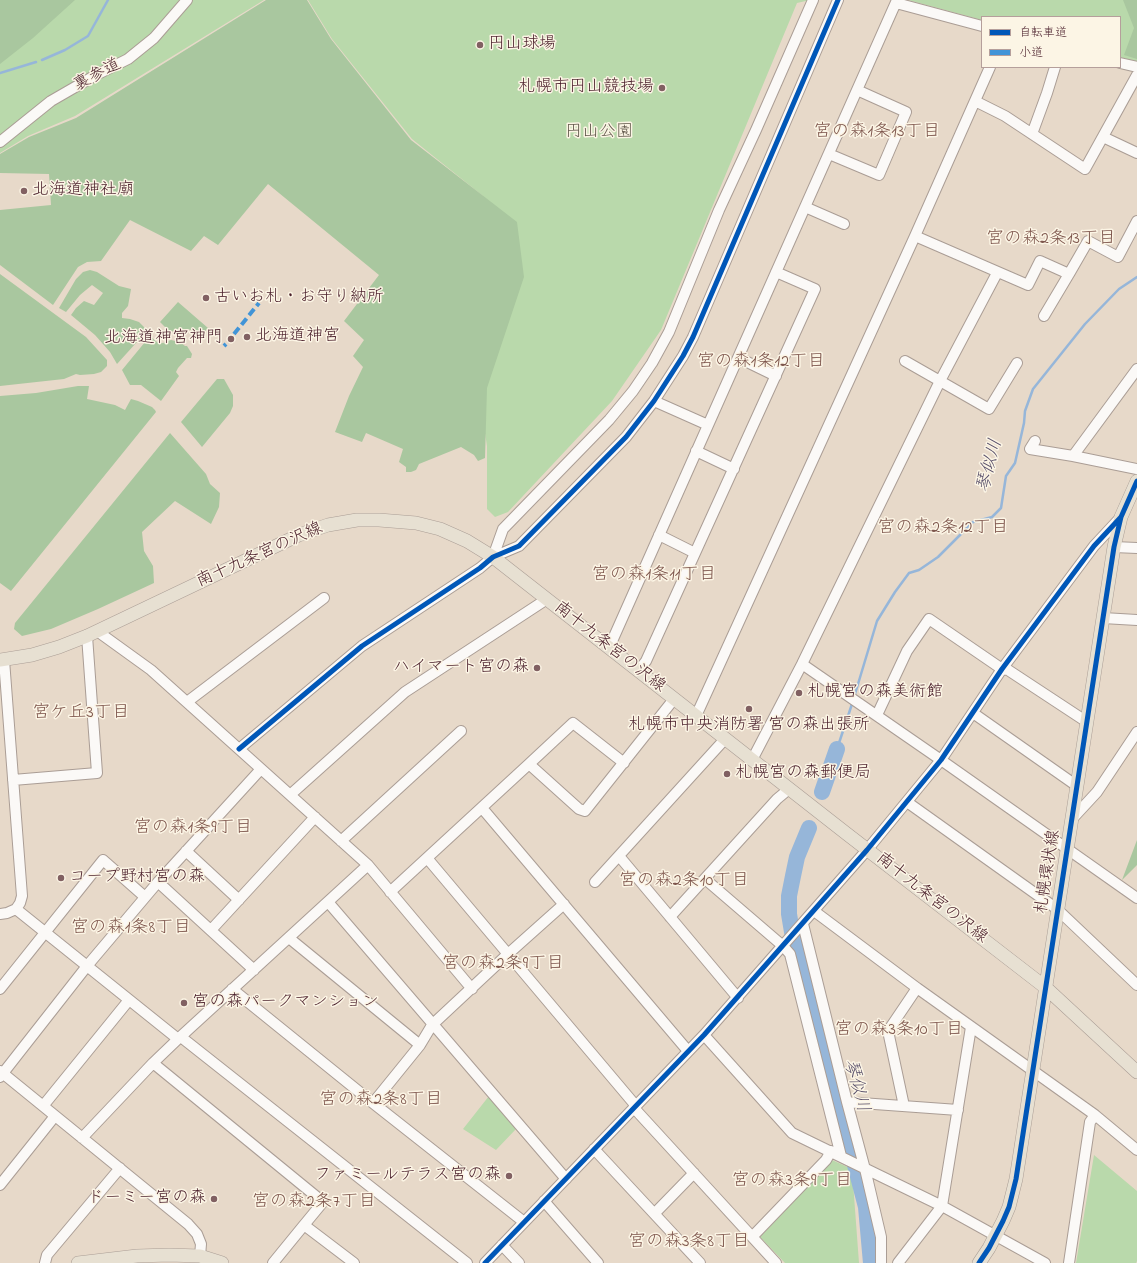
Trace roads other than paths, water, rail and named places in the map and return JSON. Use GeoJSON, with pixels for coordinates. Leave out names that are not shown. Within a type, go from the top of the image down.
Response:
{"type":"FeatureCollection","features":[{"type":"Feature","properties":{"kind":"main road","name":"札幌環状線"},"geometry":{"type":"LineString","coordinates":[[979,1263],[996,1236],[1009,1207],[1016,1179],[1114,547],[1121,517],[1137,481]]}},
{"type":"Feature","properties":{"kind":"main road","name":"南十九条宮の沢線"},"geometry":{"type":"LineString","coordinates":[[2,660],[32,655],[59,647],[92,634],[299,535],[328,525],[365,520],[401,521],[440,529],[467,541],[493,557],[547,599],[867,850],[1045,987],[1137,1072]]}},
{"type":"Feature","properties":{"kind":"main road"},"geometry":{"type":"LineString","coordinates":[[78,1263],[137,1256],[169,1255],[200,1256],[222,1263]]}},
{"type":"Feature","properties":{"kind":"street","name":"裏参道"},"geometry":{"type":"LineString","coordinates":[[0,142],[52,101],[96,75],[128,59],[154,38],[187,0]]}},
{"type":"Feature","properties":{"kind":"street"},"geometry":{"type":"LineString","coordinates":[[493,557],[503,529],[609,420],[633,392],[652,363],[669,332],[719,210],[813,0]]}},
{"type":"Feature","properties":{"kind":"street"},"geometry":{"type":"LineString","coordinates":[[239,749],[362,646],[480,568],[493,557],[519,546],[626,437],[654,401],[693,337],[838,0]]}},
{"type":"Feature","properties":{"kind":"street"},"geometry":{"type":"LineString","coordinates":[[609,648],[739,358],[896,1],[981,26]]}},
{"type":"Feature","properties":{"kind":"street"},"geometry":{"type":"LineString","coordinates":[[1121,63],[1137,67]]}},
{"type":"Feature","properties":{"kind":"street"},"geometry":{"type":"LineString","coordinates":[[696,716],[915,236],[990,68]]}},
{"type":"Feature","properties":{"kind":"street"},"geometry":{"type":"LineString","coordinates":[[1032,134],[1055,68]]}},
{"type":"Feature","properties":{"kind":"street"},"geometry":{"type":"LineString","coordinates":[[975,101],[1005,116],[1085,169],[1137,75]]}},
{"type":"Feature","properties":{"kind":"street"},"geometry":{"type":"LineString","coordinates":[[829,154],[879,175],[906,112],[857,90]]}},
{"type":"Feature","properties":{"kind":"street"},"geometry":{"type":"LineString","coordinates":[[1103,137],[1137,153]]}},
{"type":"Feature","properties":{"kind":"street"},"geometry":{"type":"LineString","coordinates":[[805,207],[844,224]]}},
{"type":"Feature","properties":{"kind":"street"},"geometry":{"type":"LineString","coordinates":[[1044,316],[1088,241],[1118,257],[1137,221]]}},
{"type":"Feature","properties":{"kind":"street"},"geometry":{"type":"LineString","coordinates":[[915,236],[997,273],[1028,285],[1040,261],[1069,274]]}},
{"type":"Feature","properties":{"kind":"street"},"geometry":{"type":"LineString","coordinates":[[638,671],[646,661],[815,289],[776,272]]}},
{"type":"Feature","properties":{"kind":"street"},"geometry":{"type":"LineString","coordinates":[[752,760],[802,664],[940,381],[997,273]]}},
{"type":"Feature","properties":{"kind":"street"},"geometry":{"type":"LineString","coordinates":[[739,358],[776,376]]}},
{"type":"Feature","properties":{"kind":"street"},"geometry":{"type":"LineString","coordinates":[[905,361],[989,409],[1017,363]]}},
{"type":"Feature","properties":{"kind":"street"},"geometry":{"type":"LineString","coordinates":[[1073,456],[1137,368]]}},
{"type":"Feature","properties":{"kind":"street"},"geometry":{"type":"LineString","coordinates":[[654,401],[708,425]]}},
{"type":"Feature","properties":{"kind":"street"},"geometry":{"type":"LineString","coordinates":[[1035,441],[1030,449],[1137,469]]}},
{"type":"Feature","properties":{"kind":"street"},"geometry":{"type":"LineString","coordinates":[[696,451],[734,469]]}},
{"type":"Feature","properties":{"kind":"street"},"geometry":{"type":"LineString","coordinates":[[485,1263],[704,1035],[867,850],[941,760],[1002,669],[1094,546],[1121,517]]}},
{"type":"Feature","properties":{"kind":"street"},"geometry":{"type":"LineString","coordinates":[[659,535],[695,553]]}},
{"type":"Feature","properties":{"kind":"street"},"geometry":{"type":"LineString","coordinates":[[1114,547],[1137,548]]}},
{"type":"Feature","properties":{"kind":"street"},"geometry":{"type":"LineString","coordinates":[[187,702],[324,598]]}},
{"type":"Feature","properties":{"kind":"street"},"geometry":{"type":"LineString","coordinates":[[290,795],[405,692],[547,599]]}},
{"type":"Feature","properties":{"kind":"street"},"geometry":{"type":"LineString","coordinates":[[1103,618],[1137,620]]}},
{"type":"Feature","properties":{"kind":"street"},"geometry":{"type":"LineString","coordinates":[[877,715],[908,651],[928,619],[1002,669],[1008,670],[1087,722]]}},
{"type":"Feature","properties":{"kind":"street"},"geometry":{"type":"LineString","coordinates":[[92,634],[151,670],[368,865],[472,988]]}},
{"type":"Feature","properties":{"kind":"street"},"geometry":{"type":"LineString","coordinates":[[13,780],[97,772],[92,634]]}},
{"type":"Feature","properties":{"kind":"street"},"geometry":{"type":"LineString","coordinates":[[0,914],[8,913],[16,909],[22,896],[2,660]]}},
{"type":"Feature","properties":{"kind":"street"},"geometry":{"type":"LineString","coordinates":[[802,664],[1137,898]]}},
{"type":"Feature","properties":{"kind":"street"},"geometry":{"type":"LineString","coordinates":[[529,764],[579,809],[585,810],[674,699]]}},
{"type":"Feature","properties":{"kind":"street"},"geometry":{"type":"LineString","coordinates":[[973,713],[1077,786]]}},
{"type":"Feature","properties":{"kind":"street"},"geometry":{"type":"LineString","coordinates":[[390,892],[573,723],[624,763]]}},
{"type":"Feature","properties":{"kind":"street"},"geometry":{"type":"LineString","coordinates":[[341,841],[462,731]]}},
{"type":"Feature","properties":{"kind":"street"},"geometry":{"type":"LineString","coordinates":[[1072,819],[1097,792],[1137,732]]}},
{"type":"Feature","properties":{"kind":"street"},"geometry":{"type":"LineString","coordinates":[[595,882],[725,739]]}},
{"type":"Feature","properties":{"kind":"street"},"geometry":{"type":"LineString","coordinates":[[200,1256],[201,1244],[197,1234],[188,1224],[43,1106],[1,1074],[87,966],[145,897],[261,769]]}},
{"type":"Feature","properties":{"kind":"street"},"geometry":{"type":"LineString","coordinates":[[670,918],[789,789]]}},
{"type":"Feature","properties":{"kind":"street"},"geometry":{"type":"LineString","coordinates":[[907,802],[1057,909],[1137,985]]}},
{"type":"Feature","properties":{"kind":"street"},"geometry":{"type":"LineString","coordinates":[[482,808],[688,1051]]}},
{"type":"Feature","properties":{"kind":"street"},"geometry":{"type":"LineString","coordinates":[[211,930],[315,817]]}},
{"type":"Feature","properties":{"kind":"street"},"geometry":{"type":"LineString","coordinates":[[186,851],[239,900]]}},
{"type":"Feature","properties":{"kind":"street"},"geometry":{"type":"LineString","coordinates":[[619,856],[738,998]]}},
{"type":"Feature","properties":{"kind":"street"},"geometry":{"type":"LineString","coordinates":[[427,858],[635,1107],[776,1263]]}},
{"type":"Feature","properties":{"kind":"street"},"geometry":{"type":"LineString","coordinates":[[0,989],[103,860],[145,897]]}},
{"type":"Feature","properties":{"kind":"street"},"geometry":{"type":"LineString","coordinates":[[82,1138],[153,1063],[179,1038],[368,865]]}},
{"type":"Feature","properties":{"kind":"street"},"geometry":{"type":"LineString","coordinates":[[705,879],[786,943],[844,1158]]}},
{"type":"Feature","properties":{"kind":"street"},"geometry":{"type":"LineString","coordinates":[[158,882],[254,970]]}},
{"type":"Feature","properties":{"kind":"street"},"geometry":{"type":"LineString","coordinates":[[328,902],[432,1025],[566,1179]]}},
{"type":"Feature","properties":{"kind":"street"},"geometry":{"type":"LineString","coordinates":[[373,1103],[420,1045],[432,1025],[564,904]]}},
{"type":"Feature","properties":{"kind":"street"},"geometry":{"type":"LineString","coordinates":[[16,909],[129,1000],[467,1263]]}},
{"type":"Feature","properties":{"kind":"street"},"geometry":{"type":"LineString","coordinates":[[814,911],[917,988],[1033,1069],[1095,1115],[1137,1150]]}},
{"type":"Feature","properties":{"kind":"street"},"geometry":{"type":"LineString","coordinates":[[800,927],[847,1102],[862,1167],[881,1237],[881,1263]]}},
{"type":"Feature","properties":{"kind":"street"},"geometry":{"type":"LineString","coordinates":[[289,938],[420,1045]]}},
{"type":"Feature","properties":{"kind":"street"},"geometry":{"type":"LineString","coordinates":[[904,1106],[888,1032],[917,988]]}},
{"type":"Feature","properties":{"kind":"street"},"geometry":{"type":"LineString","coordinates":[[232,989],[524,1222]]}},
{"type":"Feature","properties":{"kind":"street"},"geometry":{"type":"LineString","coordinates":[[43,1106],[129,1000]]}},
{"type":"Feature","properties":{"kind":"street"},"geometry":{"type":"LineString","coordinates":[[898,1263],[942,1206],[972,1027]]}},
{"type":"Feature","properties":{"kind":"street"},"geometry":{"type":"LineString","coordinates":[[704,1035],[792,1133],[942,1206],[1045,1263]]}},
{"type":"Feature","properties":{"kind":"street"},"geometry":{"type":"LineString","coordinates":[[153,1063],[323,1202],[273,1263]]}},
{"type":"Feature","properties":{"kind":"street"},"geometry":{"type":"LineString","coordinates":[[847,1102],[958,1110]]}},
{"type":"Feature","properties":{"kind":"street"},"geometry":{"type":"LineString","coordinates":[[1069,1263],[1090,1122],[1095,1115]]}},
{"type":"Feature","properties":{"kind":"street"},"geometry":{"type":"LineString","coordinates":[[0,1185],[55,1116]]}},
{"type":"Feature","properties":{"kind":"street"},"geometry":{"type":"LineString","coordinates":[[594,1149],[700,1263]]}},
{"type":"Feature","properties":{"kind":"street"},"geometry":{"type":"LineString","coordinates":[[752,1237],[826,1160],[831,1152]]}},
{"type":"Feature","properties":{"kind":"street"},"geometry":{"type":"LineString","coordinates":[[45,1263],[47,1256],[120,1168]]}},
{"type":"Feature","properties":{"kind":"street"},"geometry":{"type":"LineString","coordinates":[[655,1213],[694,1173]]}},
{"type":"Feature","properties":{"kind":"street"},"geometry":{"type":"LineString","coordinates":[[544,1201],[598,1263]]}},
{"type":"Feature","properties":{"kind":"street"},"geometry":{"type":"LineString","coordinates":[[304,1225],[354,1263]]}},
{"type":"Feature","properties":{"kind":"street"},"geometry":{"type":"LineString","coordinates":[[502,1245],[519,1263]]}},
{"type":"Feature","properties":{"kind":"waterway"},"geometry":{"type":"LineString","coordinates":[[42,60],[65,50],[88,36],[108,0]]}},
{"type":"Feature","properties":{"kind":"waterway"},"geometry":{"type":"LineString","coordinates":[[0,73],[36,62]]}},
{"type":"Feature","properties":{"kind":"waterway","name":"琴似川"},"geometry":{"type":"LineString","coordinates":[[855,694],[877,621],[895,592],[909,573],[919,570],[938,557],[973,522],[992,517],[1001,508],[1006,476],[1015,463],[1024,423],[1025,411],[1033,389],[1085,324],[1119,289],[1137,277]]}},
{"type":"Feature","properties":{"kind":"waterway","name":"琴似川"},"geometry":{"type":"LineString","coordinates":[[837,749],[852,704]]}},
{"type":"Feature","properties":{"kind":"waterway","name":"琴似川"},"geometry":{"type":"LineString","coordinates":[[822,792],[837,749]]}},
{"type":"Feature","properties":{"kind":"waterway","name":"琴似川"},"geometry":{"type":"LineString","coordinates":[[809,828],[797,857],[789,896],[789,914],[792,932],[799,952],[866,1207],[871,1263]]}},
{"type":"Feature","properties":{"kind":"place","name":"円山球場"},"geometry":{"type":"Point","coordinates":[480,45]}},
{"type":"Feature","properties":{"kind":"place","name":"札幌市円山競技場"},"geometry":{"type":"Point","coordinates":[662,88]}},
{"type":"Feature","properties":{"kind":"place","name":"北海道神社廟"},"geometry":{"type":"Point","coordinates":[24,191]}},
{"type":"Feature","properties":{"kind":"place","name":"古いお札・お守り納所"},"geometry":{"type":"Point","coordinates":[206,298]}},
{"type":"Feature","properties":{"kind":"place","name":"北海道神宮"},"geometry":{"type":"Point","coordinates":[247,337]}},
{"type":"Feature","properties":{"kind":"place","name":"北海道神宮神門"},"geometry":{"type":"Point","coordinates":[231,339]}},
{"type":"Feature","properties":{"kind":"place","name":"ハイマート宮の森"},"geometry":{"type":"Point","coordinates":[537,668]}},
{"type":"Feature","properties":{"kind":"place","name":"札幌宮の森美術館"},"geometry":{"type":"Point","coordinates":[799,693]}},
{"type":"Feature","properties":{"kind":"place","name":"札幌市中央消防署 宮の森出張所"},"geometry":{"type":"Point","coordinates":[749,709]}},
{"type":"Feature","properties":{"kind":"place","name":"札幌宮の森郵便局"},"geometry":{"type":"Point","coordinates":[727,774]}},
{"type":"Feature","properties":{"kind":"place","name":"コープ野村宮の森"},"geometry":{"type":"Point","coordinates":[61,878]}},
{"type":"Feature","properties":{"kind":"place","name":"宮の森パークマンション"},"geometry":{"type":"Point","coordinates":[184,1003]}},
{"type":"Feature","properties":{"kind":"place","name":"ファミールテラス宮の森"},"geometry":{"type":"Point","coordinates":[509,1176]}},
{"type":"Feature","properties":{"kind":"place","name":"ドーミー宮の森"},"geometry":{"type":"Point","coordinates":[214,1199]}},
{"type":"Feature","properties":{"kind":"district","name":"宮の森1条13丁目"},"geometry":{"type":"Point","coordinates":[877,133]}},
{"type":"Feature","properties":{"kind":"district","name":"宮の森2条13丁目"},"geometry":{"type":"Point","coordinates":[1051,240]}},
{"type":"Feature","properties":{"kind":"district","name":"宮の森1条12丁目"},"geometry":{"type":"Point","coordinates":[761,363]}},
{"type":"Feature","properties":{"kind":"district","name":"宮の森2条12丁目"},"geometry":{"type":"Point","coordinates":[943,529]}},
{"type":"Feature","properties":{"kind":"district","name":"宮の森1条11丁目"},"geometry":{"type":"Point","coordinates":[654,576]}},
{"type":"Feature","properties":{"kind":"district","name":"宮ケ丘3丁目"},"geometry":{"type":"Point","coordinates":[81,714]}},
{"type":"Feature","properties":{"kind":"district","name":"宮の森1条9丁目"},"geometry":{"type":"Point","coordinates":[193,829]}},
{"type":"Feature","properties":{"kind":"district","name":"宮の森2条10丁目"},"geometry":{"type":"Point","coordinates":[684,882]}},
{"type":"Feature","properties":{"kind":"district","name":"宮の森1条8丁目"},"geometry":{"type":"Point","coordinates":[131,929]}},
{"type":"Feature","properties":{"kind":"district","name":"宮の森2条9丁目"},"geometry":{"type":"Point","coordinates":[503,965]}},
{"type":"Feature","properties":{"kind":"district","name":"宮の森3条10丁目"},"geometry":{"type":"Point","coordinates":[899,1031]}},
{"type":"Feature","properties":{"kind":"district","name":"宮の森2条8丁目"},"geometry":{"type":"Point","coordinates":[381,1101]}},
{"type":"Feature","properties":{"kind":"district","name":"宮の森3条9丁目"},"geometry":{"type":"Point","coordinates":[792,1182]}},
{"type":"Feature","properties":{"kind":"district","name":"宮の森2条7丁目"},"geometry":{"type":"Point","coordinates":[314,1203]}},
{"type":"Feature","properties":{"kind":"district","name":"宮の森3条8丁目"},"geometry":{"type":"Point","coordinates":[689,1243]}},
{"type":"Feature","properties":{"kind":"park label","name":"円山公園"},"geometry":{"type":"Point","coordinates":[599,133]}}]}
